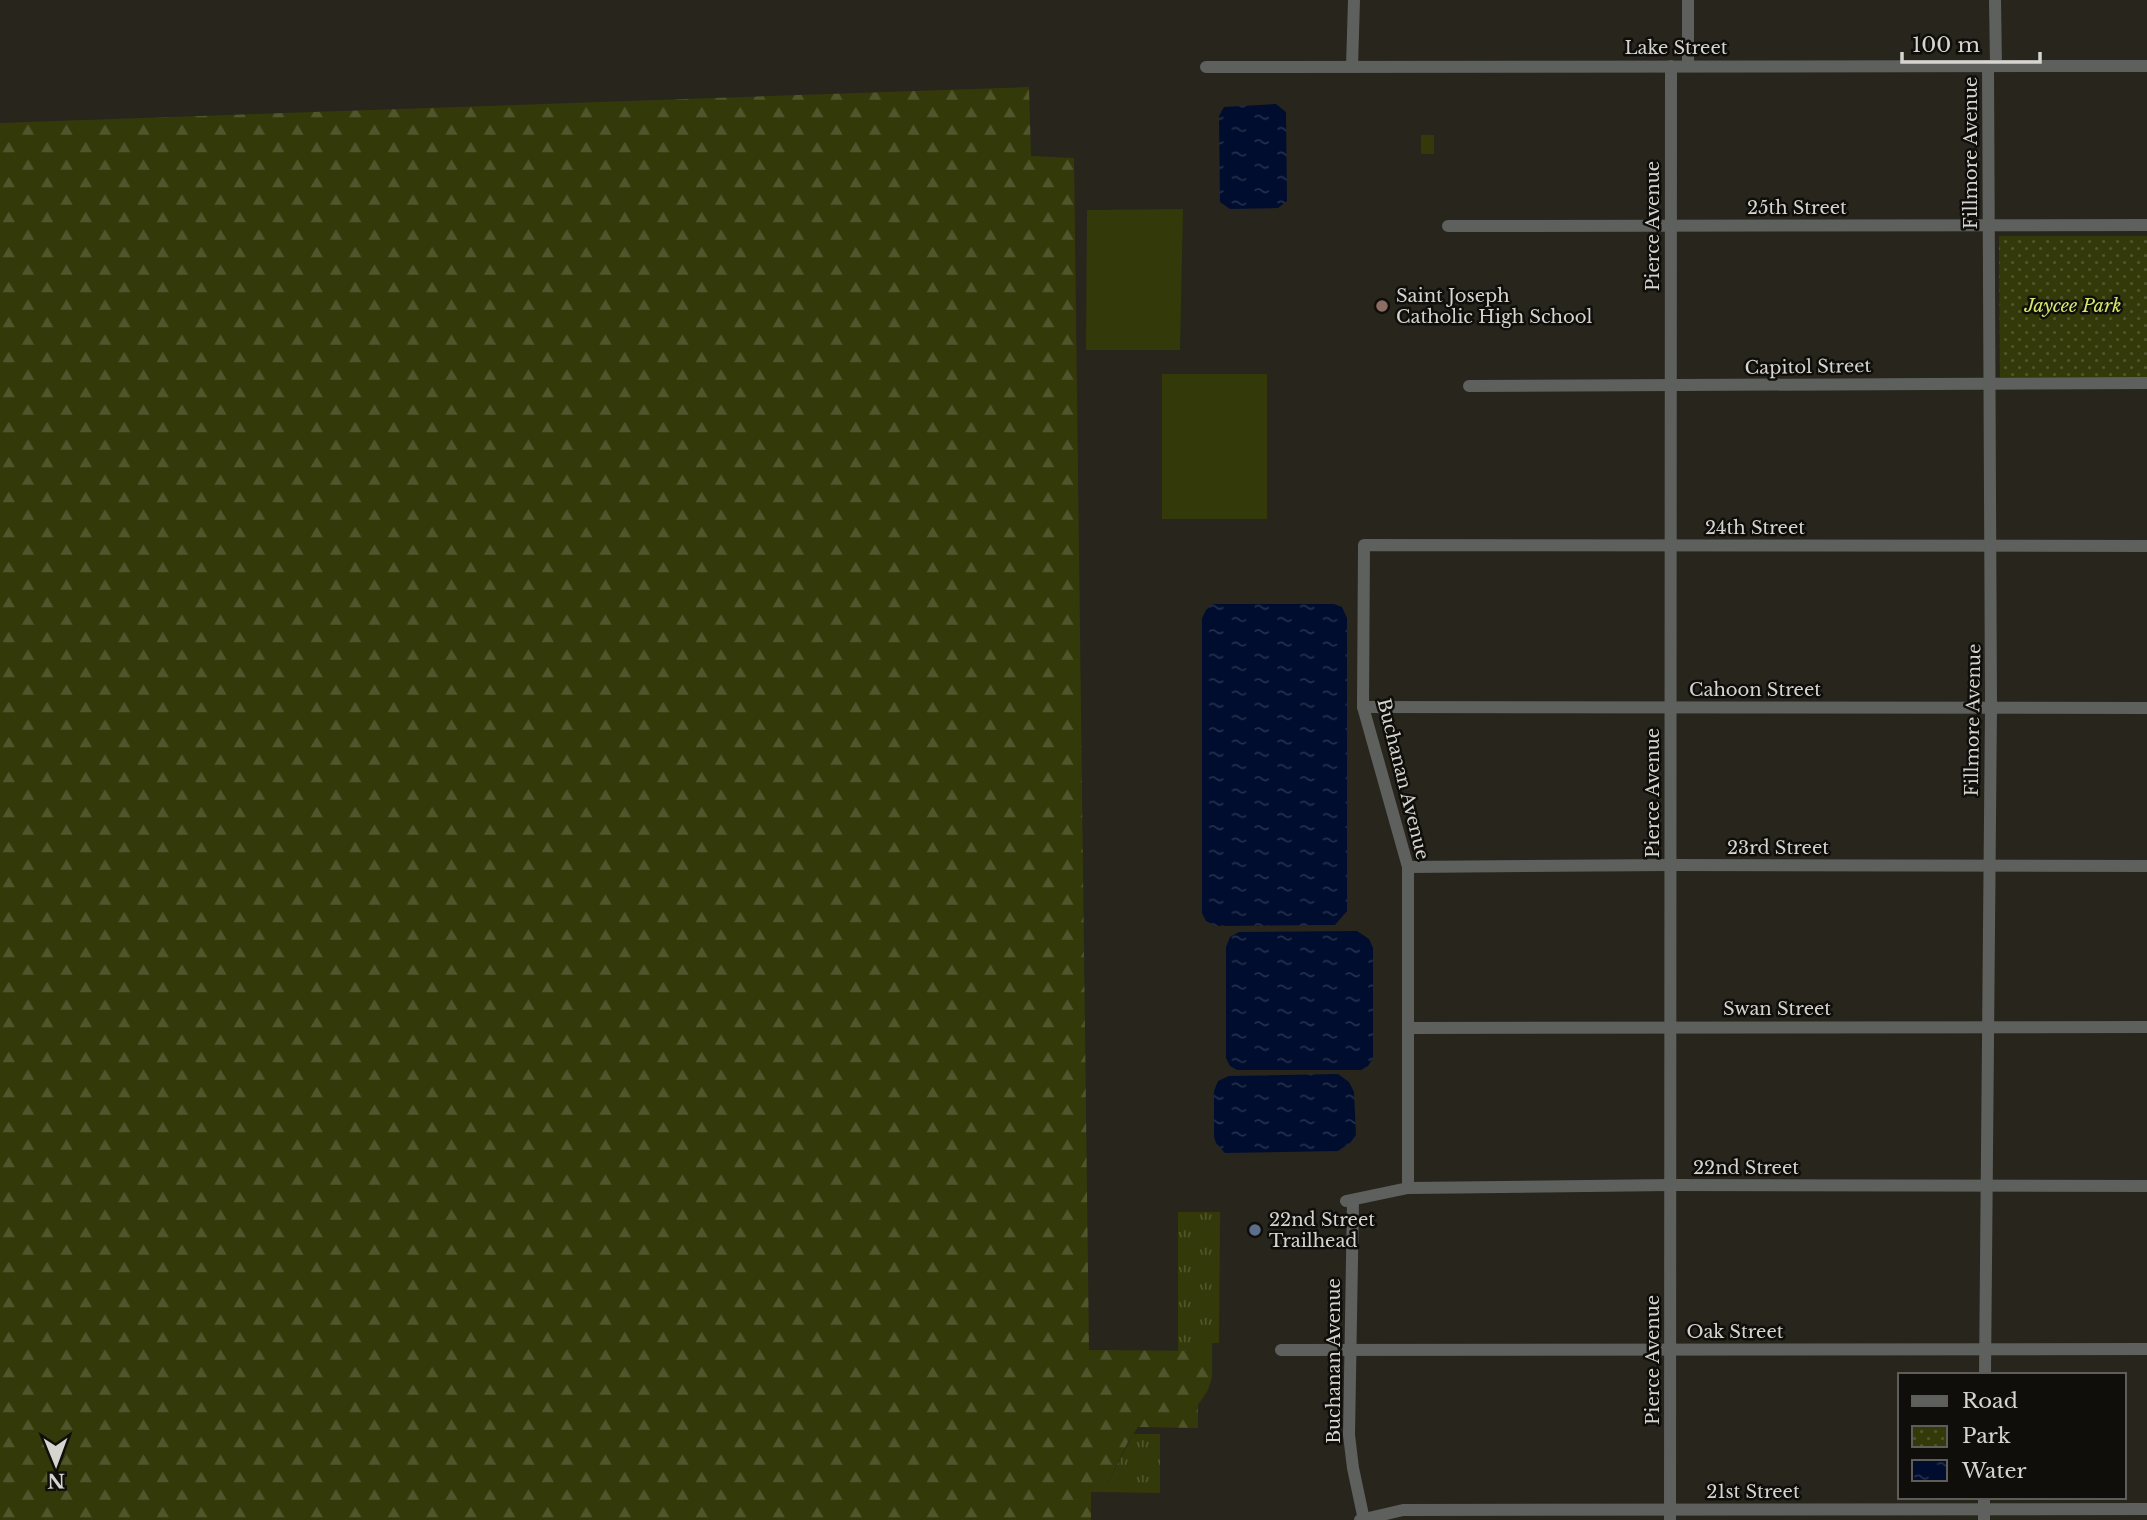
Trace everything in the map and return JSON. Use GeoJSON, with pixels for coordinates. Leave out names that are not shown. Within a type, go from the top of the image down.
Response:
{"type":"FeatureCollection","features":[{"type":"Feature","properties":{"kind":"street"},"geometry":{"type":"LineString","coordinates":[[1352,67],[1354,0]]}},
{"type":"Feature","properties":{"kind":"street"},"geometry":{"type":"LineString","coordinates":[[1688,0],[1688,66]]}},
{"type":"Feature","properties":{"kind":"street","name":"Fillmore Avenue"},"geometry":{"type":"LineString","coordinates":[[1985,1373],[1992,546],[1989,225],[1995,0]]}},
{"type":"Feature","properties":{"kind":"street","name":"Pierce Avenue"},"geometry":{"type":"LineString","coordinates":[[1670,1515],[1671,66]]}},
{"type":"Feature","properties":{"kind":"street","name":"Lake Street"},"geometry":{"type":"LineString","coordinates":[[1206,67],[2147,66]]}},
{"type":"Feature","properties":{"kind":"street","name":"25th Street"},"geometry":{"type":"LineString","coordinates":[[1448,226],[2147,225]]}},
{"type":"Feature","properties":{"kind":"street","name":"Capitol Street"},"geometry":{"type":"LineString","coordinates":[[1469,386],[2147,383]]}},
{"type":"Feature","properties":{"kind":"street","name":"24th Street"},"geometry":{"type":"LineString","coordinates":[[1364,545],[2147,546]]}},
{"type":"Feature","properties":{"kind":"street","name":"Buchanan Avenue"},"geometry":{"type":"LineString","coordinates":[[1364,545],[1363,707],[1408,867],[1408,1188]]}},
{"type":"Feature","properties":{"kind":"street","name":"Cahoon Street"},"geometry":{"type":"LineString","coordinates":[[1363,707],[2147,708]]}},
{"type":"Feature","properties":{"kind":"street","name":"23rd Street"},"geometry":{"type":"LineString","coordinates":[[1408,867],[2147,866]]}},
{"type":"Feature","properties":{"kind":"street","name":"Swan Street"},"geometry":{"type":"LineString","coordinates":[[1408,1028],[2147,1027]]}},
{"type":"Feature","properties":{"kind":"street","name":"22nd Street"},"geometry":{"type":"LineString","coordinates":[[1349,1201],[1408,1188],[1671,1185],[2147,1186]]}},
{"type":"Feature","properties":{"kind":"street","name":"Buchanan Avenue"},"geometry":{"type":"LineString","coordinates":[[1349,1201],[1349,1435],[1363,1520]]}},
{"type":"Feature","properties":{"kind":"street","name":"Oak Street"},"geometry":{"type":"LineString","coordinates":[[1281,1350],[2147,1349]]}},
{"type":"Feature","properties":{"kind":"street","name":"21st Street"},"geometry":{"type":"LineString","coordinates":[[1363,1520],[1403,1510],[1670,1515],[2147,1509]]}},
{"type":"Feature","properties":{"kind":"green space"},"geometry":{"type":"Polygon","coordinates":[[[1029,87],[1031,156],[1074,158],[1089,1350],[1212,1351],[1212,1377],[1208,1390],[1198,1405],[1198,1428],[1138,1427],[1103,1492],[1091,1492],[1091,1520],[0,1520],[0,123],[1029,87]]]}},
{"type":"Feature","properties":{"kind":"green space"},"geometry":{"type":"Polygon","coordinates":[[[1421,135],[1434,135],[1434,154],[1421,154],[1421,135]]]}},
{"type":"Feature","properties":{"kind":"green space"},"geometry":{"type":"Polygon","coordinates":[[[1183,209],[1180,350],[1086,350],[1087,210],[1183,209]]]}},
{"type":"Feature","properties":{"kind":"green space","name":"Jaycee Park"},"geometry":{"type":"Polygon","coordinates":[[[1999,236],[2147,236],[2147,377],[2000,377],[1999,236]]]}},
{"type":"Feature","properties":{"kind":"green space"},"geometry":{"type":"Polygon","coordinates":[[[1162,374],[1267,374],[1267,519],[1162,519],[1162,374]]]}},
{"type":"Feature","properties":{"kind":"green space"},"geometry":{"type":"Polygon","coordinates":[[[1178,1212],[1220,1212],[1219,1343],[1212,1343],[1212,1351],[1178,1351],[1178,1212]]]}},
{"type":"Feature","properties":{"kind":"green space"},"geometry":{"type":"Polygon","coordinates":[[[1133,1434],[1160,1434],[1160,1493],[1103,1492],[1133,1434]]]}},
{"type":"Feature","properties":{"kind":"water"},"geometry":{"type":"Polygon","coordinates":[[[1276,104],[1286,112],[1287,201],[1278,208],[1230,209],[1220,202],[1219,116],[1224,107],[1276,104]]]}},
{"type":"Feature","properties":{"kind":"water"},"geometry":{"type":"Polygon","coordinates":[[[1213,604],[1334,604],[1342,607],[1347,618],[1347,911],[1335,925],[1216,926],[1206,921],[1202,913],[1202,618],[1213,604]]]}},
{"type":"Feature","properties":{"kind":"water"},"geometry":{"type":"Polygon","coordinates":[[[1357,931],[1369,939],[1373,948],[1373,1058],[1368,1066],[1361,1070],[1237,1070],[1230,1066],[1226,1058],[1226,947],[1230,937],[1239,932],[1357,931]]]}},
{"type":"Feature","properties":{"kind":"water"},"geometry":{"type":"Polygon","coordinates":[[[1338,1074],[1349,1082],[1354,1092],[1356,1135],[1338,1151],[1225,1153],[1216,1143],[1214,1091],[1218,1081],[1229,1076],[1338,1074]]]}},
{"type":"Feature","properties":{"kind":"place","name":"Saint Joseph Catholic High School"},"geometry":{"type":"Point","coordinates":[1382,306]}},
{"type":"Feature","properties":{"kind":"place","name":"22nd Street Trailhead"},"geometry":{"type":"Point","coordinates":[1255,1230]}}]}
